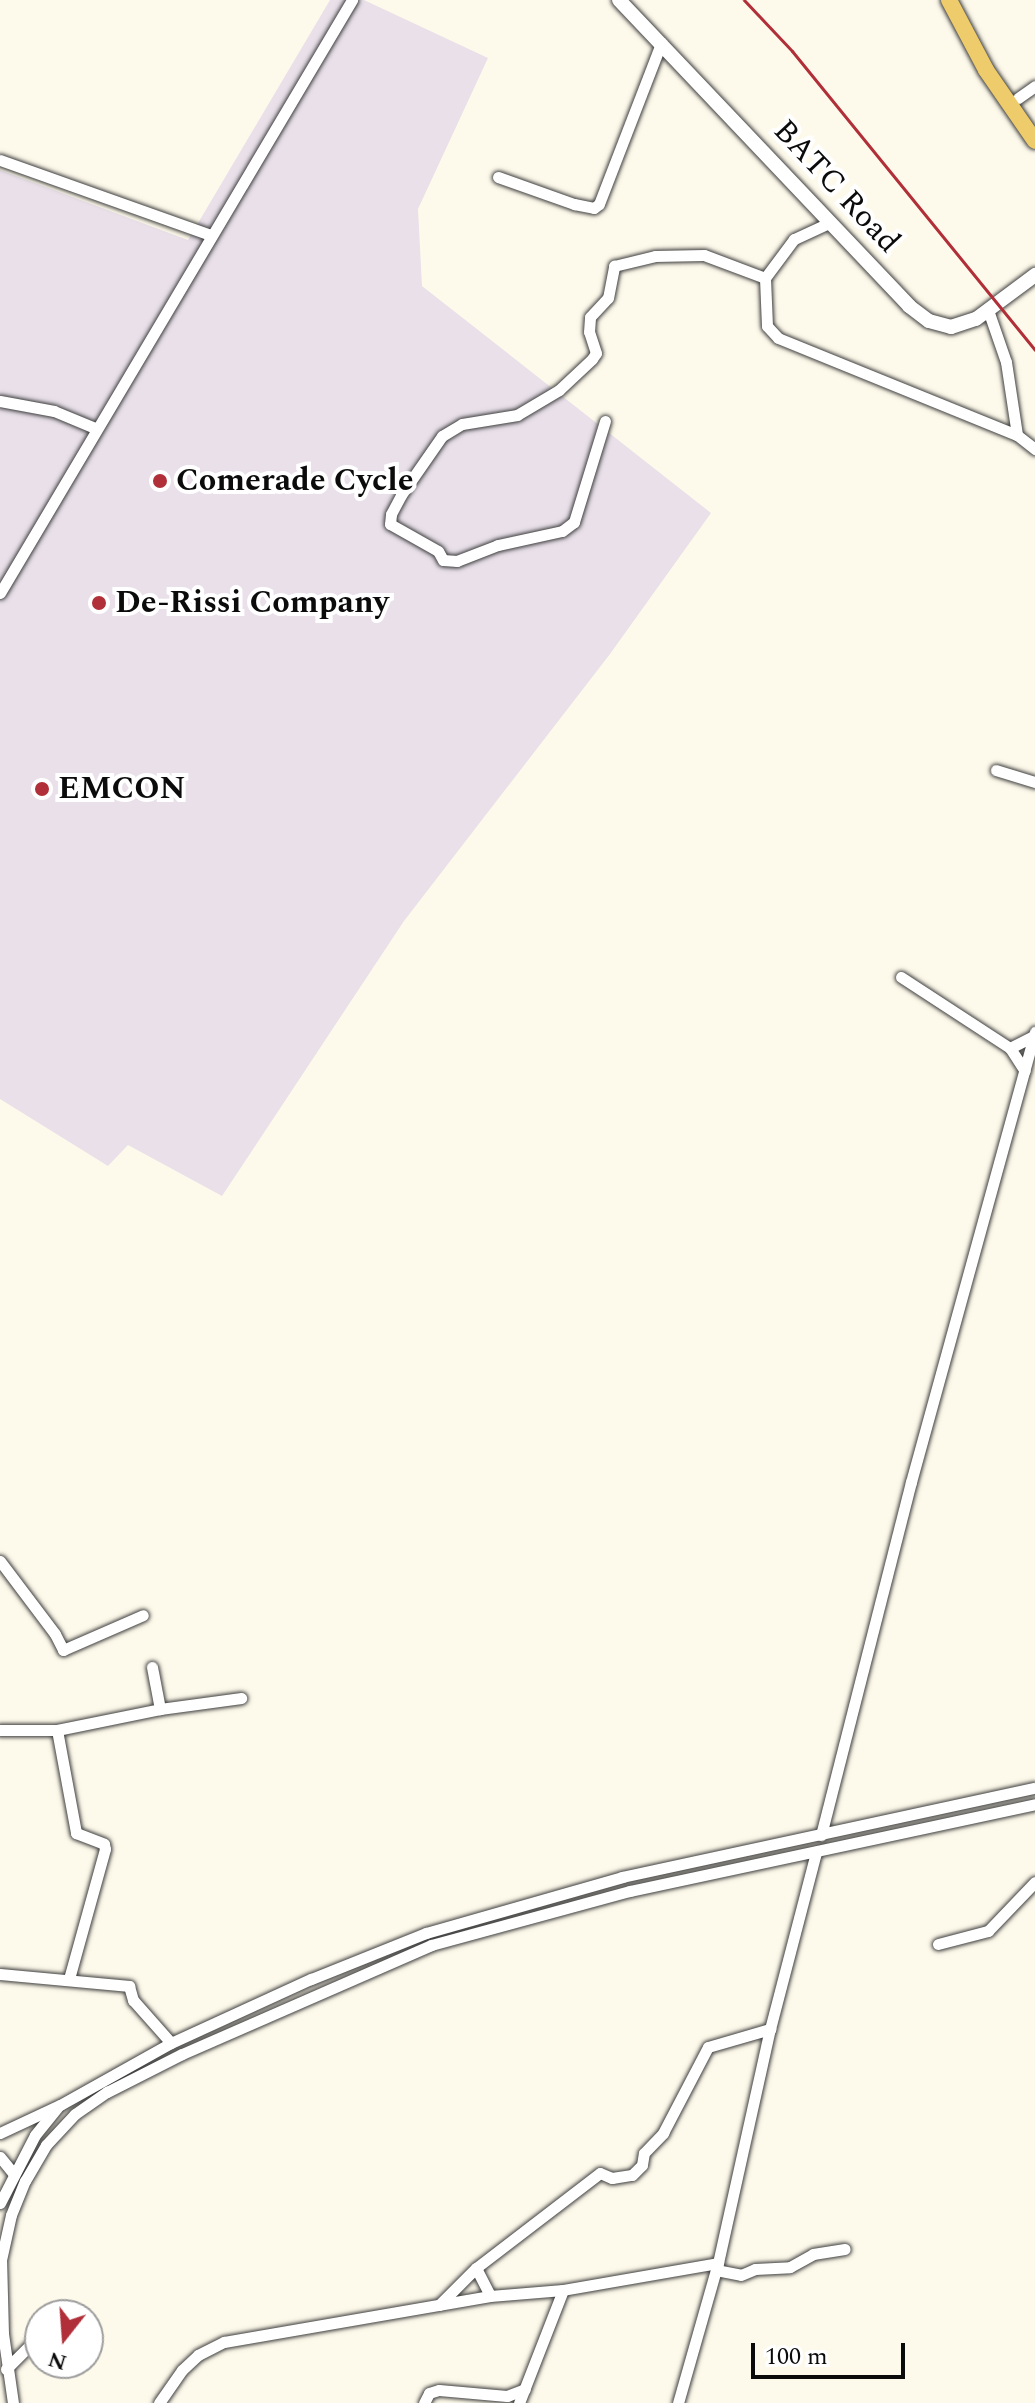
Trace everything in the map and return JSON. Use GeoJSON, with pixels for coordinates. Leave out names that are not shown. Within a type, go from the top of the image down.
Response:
{"type":"FeatureCollection","features":[{"type":"Feature","properties":{"kind":"main road"},"geometry":{"type":"LineString","coordinates":[[949,0],[986,70],[1035,141]]}},
{"type":"Feature","properties":{"kind":"main road"},"geometry":{"type":"LineString","coordinates":[[961,0],[996,68],[1035,121]]}},
{"type":"Feature","properties":{"kind":"street"},"geometry":{"type":"LineString","coordinates":[[0,593],[95,428],[352,0]]}},
{"type":"Feature","properties":{"kind":"street","name":"BATC Road"},"geometry":{"type":"LineString","coordinates":[[619,0],[909,306],[929,321],[951,327],[976,319],[1035,275]]}},
{"type":"Feature","properties":{"kind":"street"},"geometry":{"type":"LineString","coordinates":[[498,177],[574,204],[594,208],[599,204],[661,43]]}},
{"type":"Feature","properties":{"kind":"street"},"geometry":{"type":"LineString","coordinates":[[1018,98],[1035,86]]}},
{"type":"Feature","properties":{"kind":"street"},"geometry":{"type":"LineString","coordinates":[[0,160],[211,235]]}},
{"type":"Feature","properties":{"kind":"street"},"geometry":{"type":"LineString","coordinates":[[831,222],[794,239],[765,278],[767,326],[778,338],[1017,435],[1035,449]]}},
{"type":"Feature","properties":{"kind":"street"},"geometry":{"type":"LineString","coordinates":[[605,421],[574,522],[562,531],[498,545],[457,561],[443,560],[438,551],[390,524],[391,514],[401,495],[442,436],[462,424],[517,415],[559,390],[592,359],[596,353],[589,332],[590,317],[608,298],[614,266],[655,256],[704,255],[765,278]]}},
{"type":"Feature","properties":{"kind":"street"},"geometry":{"type":"LineString","coordinates":[[988,310],[1006,362],[1017,435]]}},
{"type":"Feature","properties":{"kind":"street"},"geometry":{"type":"LineString","coordinates":[[0,401],[54,411],[95,428]]}},
{"type":"Feature","properties":{"kind":"street"},"geometry":{"type":"LineString","coordinates":[[996,770],[1035,782]]}},
{"type":"Feature","properties":{"kind":"street"},"geometry":{"type":"LineString","coordinates":[[901,977],[1010,1048],[1025,1071]]}},
{"type":"Feature","properties":{"kind":"street"},"geometry":{"type":"LineString","coordinates":[[1010,1048],[1034,1034]]}},
{"type":"Feature","properties":{"kind":"street"},"geometry":{"type":"LineString","coordinates":[[821,1835],[911,1482],[1034,1034]]}},
{"type":"Feature","properties":{"kind":"street"},"geometry":{"type":"LineString","coordinates":[[0,1561],[55,1634],[63,1650],[143,1615]]}},
{"type":"Feature","properties":{"kind":"street"},"geometry":{"type":"LineString","coordinates":[[152,1667],[160,1709]]}},
{"type":"Feature","properties":{"kind":"street"},"geometry":{"type":"LineString","coordinates":[[0,1730],[57,1730],[160,1709],[241,1698]]}},
{"type":"Feature","properties":{"kind":"street"},"geometry":{"type":"LineString","coordinates":[[57,1730],[76,1833],[104,1844],[105,1849],[69,1979]]}},
{"type":"Feature","properties":{"kind":"street"},"geometry":{"type":"LineString","coordinates":[[0,2133],[60,2105],[171,2043],[311,1979],[426,1933],[622,1877],[1035,1788]]}},
{"type":"Feature","properties":{"kind":"street"},"geometry":{"type":"LineString","coordinates":[[1005,1794],[1007,1810]]}},
{"type":"Feature","properties":{"kind":"street"},"geometry":{"type":"LineString","coordinates":[[13,2403],[4,2382],[1,2260],[6,2235],[34,2162],[59,2127],[140,2073],[431,1945],[630,1891],[1035,1804]]}},
{"type":"Feature","properties":{"kind":"street"},"geometry":{"type":"LineString","coordinates":[[678,2403],[717,2266],[770,2029],[816,1852]]}},
{"type":"Feature","properties":{"kind":"street"},"geometry":{"type":"LineString","coordinates":[[938,1944],[988,1931],[1035,1882]]}},
{"type":"Feature","properties":{"kind":"street"},"geometry":{"type":"LineString","coordinates":[[0,1974],[129,1986],[133,2000],[171,2043]]}},
{"type":"Feature","properties":{"kind":"street"},"geometry":{"type":"LineString","coordinates":[[438,2305],[476,2268],[600,2173],[612,2178],[632,2175],[642,2165],[644,2153],[663,2133],[708,2047],[770,2029]]}},
{"type":"Feature","properties":{"kind":"street"},"geometry":{"type":"LineString","coordinates":[[0,2203],[35,2135],[60,2105]]}},
{"type":"Feature","properties":{"kind":"street"},"geometry":{"type":"LineString","coordinates":[[0,2157],[13,2173]]}},
{"type":"Feature","properties":{"kind":"street"},"geometry":{"type":"LineString","coordinates":[[159,2403],[182,2370],[198,2355],[224,2342],[490,2296],[563,2290],[717,2266],[741,2275],[755,2269],[790,2267],[813,2254],[845,2249]]}},
{"type":"Feature","properties":{"kind":"street"},"geometry":{"type":"LineString","coordinates":[[476,2268],[490,2296]]}},
{"type":"Feature","properties":{"kind":"street"},"geometry":{"type":"LineString","coordinates":[[519,2403],[563,2290]]}},
{"type":"Feature","properties":{"kind":"street"},"geometry":{"type":"LineString","coordinates":[[6,2369],[24,2351]]}},
{"type":"Feature","properties":{"kind":"street"},"geometry":{"type":"LineString","coordinates":[[424,2403],[429,2393],[439,2390],[507,2396],[525,2389]]}},
{"type":"Feature","properties":{"kind":"shaded area"},"geometry":{"type":"Polygon","coordinates":[[[330,0],[364,0],[488,58],[418,209],[422,286],[711,513],[610,654],[404,921],[222,1196],[128,1145],[108,1166],[0,1099],[0,170],[188,240],[330,0]]]}},
{"type":"Feature","properties":{"kind":"railway"},"geometry":{"type":"LineString","coordinates":[[744,0],[792,51],[1035,350]]}},
{"type":"Feature","properties":{"kind":"place","name":"Comerade Cycle"},"geometry":{"type":"Point","coordinates":[160,481]}},
{"type":"Feature","properties":{"kind":"place","name":"De-Rissi Company"},"geometry":{"type":"Point","coordinates":[99,603]}},
{"type":"Feature","properties":{"kind":"place","name":"EMCON"},"geometry":{"type":"Point","coordinates":[42,789]}}]}
